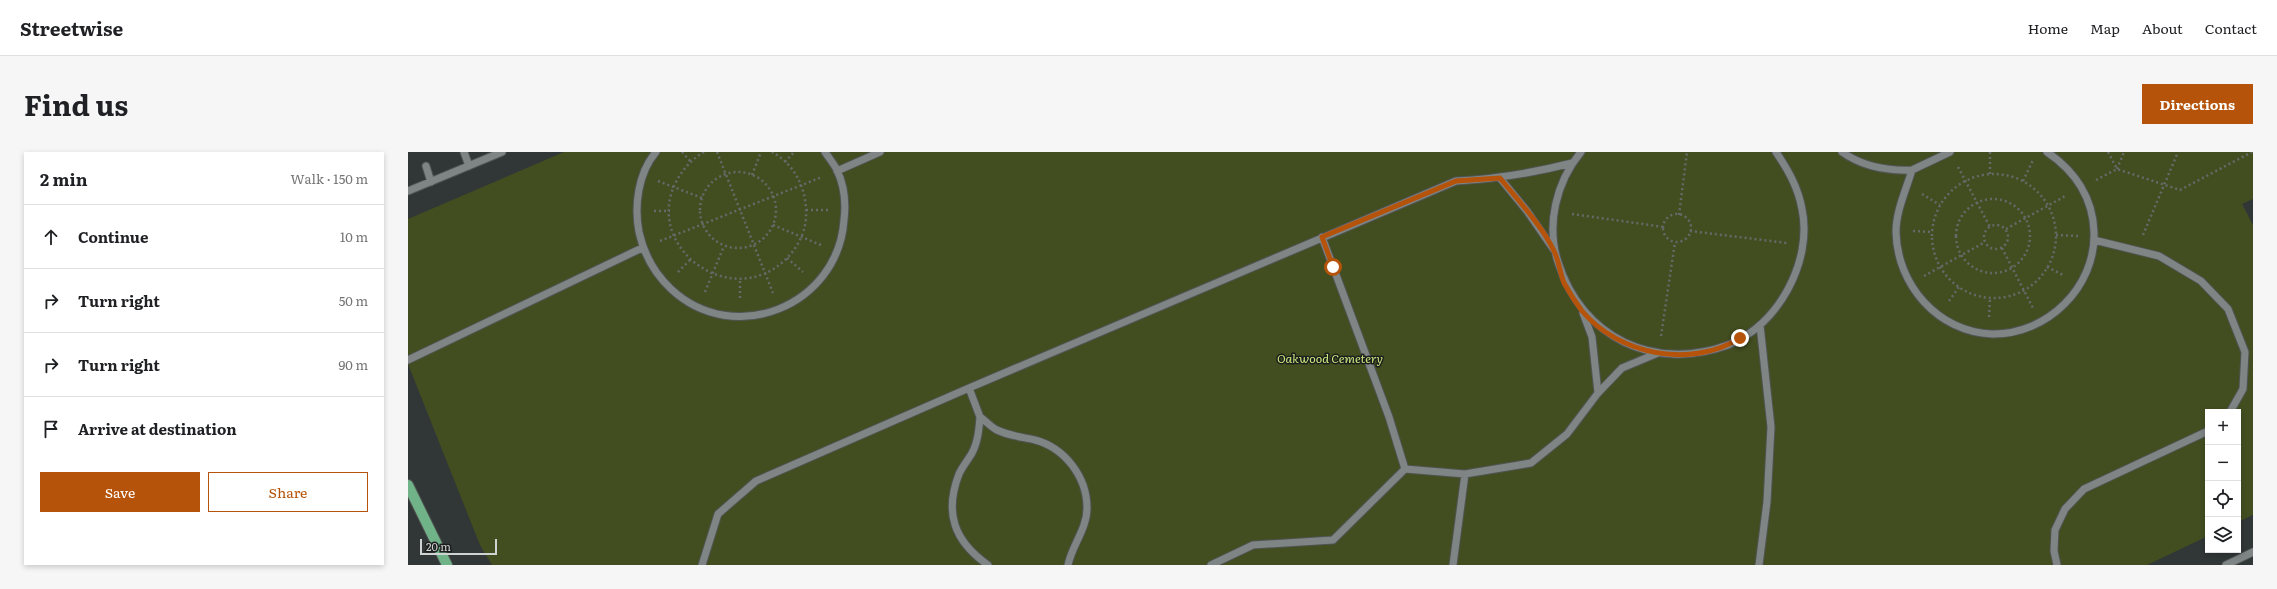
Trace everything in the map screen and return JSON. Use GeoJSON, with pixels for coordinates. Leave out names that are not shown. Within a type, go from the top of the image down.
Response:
{"type":"FeatureCollection","features":[{"type":"Feature","properties":{"kind":"main road"},"geometry":{"type":"LineString","coordinates":[[408,485],[447,565]]}},
{"type":"Feature","properties":{"kind":"street"},"geometry":{"type":"LineString","coordinates":[[464,152],[469,166]]}},
{"type":"Feature","properties":{"kind":"street"},"geometry":{"type":"LineString","coordinates":[[408,191],[502,152]]}},
{"type":"Feature","properties":{"kind":"street"},"geometry":{"type":"LineString","coordinates":[[656,152],[640,185],[636,217],[642,248],[659,278],[683,300],[714,314],[747,317],[780,310],[809,293],[830,267],[843,236],[846,203],[837,171],[825,152]]}},
{"type":"Feature","properties":{"kind":"street"},"geometry":{"type":"LineString","coordinates":[[837,171],[880,152]]}},
{"type":"Feature","properties":{"kind":"street"},"geometry":{"type":"LineString","coordinates":[[1554,251],[1554,211],[1560,186],[1572,163],[1581,152]]}},
{"type":"Feature","properties":{"kind":"street"},"geometry":{"type":"LineString","coordinates":[[1582,311],[1604,331],[1623,342],[1658,354],[1694,354],[1729,344],[1760,325],[1781,303],[1795,276],[1803,246],[1802,210],[1792,176],[1776,152]]}},
{"type":"Feature","properties":{"kind":"street"},"geometry":{"type":"LineString","coordinates":[[1842,152],[1855,161],[1883,170],[1912,170],[1950,152]]}},
{"type":"Feature","properties":{"kind":"street"},"geometry":{"type":"LineString","coordinates":[[1912,170],[1896,231],[1899,258],[1909,284],[1924,304],[1944,320],[1968,330],[1992,334],[2011,332],[2041,322],[2062,308],[2078,289],[2090,266],[2094,240],[2094,222],[2082,187],[2064,163],[2047,152]]}},
{"type":"Feature","properties":{"kind":"street"},"geometry":{"type":"LineString","coordinates":[[702,565],[718,514],[756,482],[969,388],[1456,181],[1500,178],[1537,172],[1572,163]]}},
{"type":"Feature","properties":{"kind":"street"},"geometry":{"type":"LineString","coordinates":[[426,166],[431,182]]}},
{"type":"Feature","properties":{"kind":"street"},"geometry":{"type":"LineString","coordinates":[[1500,178],[1527,211],[1554,251],[1564,283],[1582,311],[1592,337],[1598,393]]}},
{"type":"Feature","properties":{"kind":"street"},"geometry":{"type":"LineString","coordinates":[[1322,237],[1389,417],[1405,469]]}},
{"type":"Feature","properties":{"kind":"street"},"geometry":{"type":"LineString","coordinates":[[2094,240],[2159,256],[2201,281],[2228,309],[2245,352],[2243,389],[2232,409]]}},
{"type":"Feature","properties":{"kind":"street"},"geometry":{"type":"LineString","coordinates":[[408,360],[642,248]]}},
{"type":"Feature","properties":{"kind":"street"},"geometry":{"type":"LineString","coordinates":[[1759,565],[1767,502],[1771,427],[1760,325]]}},
{"type":"Feature","properties":{"kind":"street"},"geometry":{"type":"LineString","coordinates":[[1211,565],[1253,545],[1333,540],[1405,469],[1465,474],[1531,463],[1567,434],[1598,393],[1622,368],[1658,354]]}},
{"type":"Feature","properties":{"kind":"street"},"geometry":{"type":"LineString","coordinates":[[969,388],[980,417],[978,435],[973,451],[960,472],[952,493],[952,515],[958,536],[971,553],[988,565]]}},
{"type":"Feature","properties":{"kind":"street"},"geometry":{"type":"LineString","coordinates":[[980,417],[997,429],[1012,435],[1037,440],[1057,450],[1074,466],[1084,486],[1087,508],[1082,530],[1070,555],[1068,565]]}},
{"type":"Feature","properties":{"kind":"street"},"geometry":{"type":"LineString","coordinates":[[2057,565],[2054,551],[2055,530],[2065,508],[2084,489],[2205,432]]}},
{"type":"Feature","properties":{"kind":"street"},"geometry":{"type":"LineString","coordinates":[[1453,565],[1465,474]]}},
{"type":"Feature","properties":{"kind":"street"},"geometry":{"type":"LineString","coordinates":[[2226,565],[2253,552]]}},
{"type":"Feature","properties":{"kind":"path"},"geometry":{"type":"LineString","coordinates":[[682,152],[691,162]]}},
{"type":"Feature","properties":{"kind":"path"},"geometry":{"type":"LineString","coordinates":[[704,152],[683,170],[674,187],[670,211],[674,235],[682,251],[690,260],[712,274],[736,279],[751,278],[765,273],[779,265],[790,255],[804,229],[806,210],[801,185],[792,169],[772,152]]}},
{"type":"Feature","properties":{"kind":"path"},"geometry":{"type":"LineString","coordinates":[[717,152],[780,310]]}},
{"type":"Feature","properties":{"kind":"path"},"geometry":{"type":"LineString","coordinates":[[752,175],[761,152]]}},
{"type":"Feature","properties":{"kind":"path"},"geometry":{"type":"LineString","coordinates":[[785,162],[794,152]]}},
{"type":"Feature","properties":{"kind":"path"},"geometry":{"type":"LineString","coordinates":[[1679,215],[1686,152]]}},
{"type":"Feature","properties":{"kind":"path"},"geometry":{"type":"LineString","coordinates":[[1990,152],[1990,175]]}},
{"type":"Feature","properties":{"kind":"path"},"geometry":{"type":"LineString","coordinates":[[2108,152],[2117,169],[2164,186],[2180,190],[2252,152]]}},
{"type":"Feature","properties":{"kind":"path"},"geometry":{"type":"LineString","coordinates":[[2006,229],[2117,169],[2124,152]]}},
{"type":"Feature","properties":{"kind":"path"},"geometry":{"type":"LineString","coordinates":[[2137,251],[2178,152]]}},
{"type":"Feature","properties":{"kind":"path"},"geometry":{"type":"LineString","coordinates":[[2023,182],[2033,158]]}},
{"type":"Feature","properties":{"kind":"path"},"geometry":{"type":"LineString","coordinates":[[1956,164],[1990,227]]}},
{"type":"Feature","properties":{"kind":"path"},"geometry":{"type":"LineString","coordinates":[[642,248],[837,171]]}},
{"type":"Feature","properties":{"kind":"path"},"geometry":{"type":"LineString","coordinates":[[736,172],[752,175],[768,186],[774,196],[777,208],[773,225],[763,240],[754,245],[741,249],[724,246],[709,235],[702,224],[700,213],[702,198],[713,181],[726,174],[736,172]]}},
{"type":"Feature","properties":{"kind":"path"},"geometry":{"type":"LineString","coordinates":[[644,176],[702,198]]}},
{"type":"Feature","properties":{"kind":"path"},"geometry":{"type":"LineString","coordinates":[[1978,176],[2011,176],[2039,193],[2048,206],[2056,232],[2053,253],[2045,272],[2036,282],[2024,290],[1998,298],[1971,294],[1948,278],[1940,267],[1934,252],[1932,236],[1934,220],[1940,205],[1950,192],[1966,181],[1978,176]]}},
{"type":"Feature","properties":{"kind":"path"},"geometry":{"type":"LineString","coordinates":[[1907,185],[1940,205]]}},
{"type":"Feature","properties":{"kind":"path"},"geometry":{"type":"LineString","coordinates":[[1997,200],[2008,203],[2018,209],[2025,218],[2029,229],[2030,240],[2021,260],[2013,268],[2002,272],[1990,273],[1978,271],[1968,264],[1961,255],[1957,244],[1956,232],[1959,221],[1965,211],[1977,203],[1997,200]]}},
{"type":"Feature","properties":{"kind":"path"},"geometry":{"type":"LineString","coordinates":[[806,210],[845,210]]}},
{"type":"Feature","properties":{"kind":"path"},"geometry":{"type":"LineString","coordinates":[[1554,211],[1664,227]]}},
{"type":"Feature","properties":{"kind":"path"},"geometry":{"type":"LineString","coordinates":[[1671,214],[1679,215],[1685,216],[1691,223],[1689,238],[1682,243],[1668,241],[1663,233],[1665,219],[1671,214]]}},
{"type":"Feature","properties":{"kind":"path"},"geometry":{"type":"LineString","coordinates":[[773,225],[837,252]]}},
{"type":"Feature","properties":{"kind":"path"},"geometry":{"type":"LineString","coordinates":[[2000,226],[2006,229],[2008,242],[2002,248],[1994,249],[1985,242],[1984,235],[1990,227],[2000,226]]}},
{"type":"Feature","properties":{"kind":"path"},"geometry":{"type":"LineString","coordinates":[[1690,231],[1803,246]]}},
{"type":"Feature","properties":{"kind":"path"},"geometry":{"type":"LineString","coordinates":[[1658,354],[1675,242]]}},
{"type":"Feature","properties":{"kind":"path"},"geometry":{"type":"LineString","coordinates":[[1909,284],[1985,242]]}},
{"type":"Feature","properties":{"kind":"path"},"geometry":{"type":"LineString","coordinates":[[699,307],[724,246]]}},
{"type":"Feature","properties":{"kind":"path"},"geometry":{"type":"LineString","coordinates":[[2002,248],[2041,322]]}},
{"type":"Feature","properties":{"kind":"green space","name":"Oakwood Cemetery"},"geometry":{"type":"Polygon","coordinates":[[[564,152],[2253,152],[2253,199],[2242,204],[2253,225],[2253,515],[2241,521],[2241,409],[2205,409],[2205,537],[2147,565],[492,565],[480,545],[408,364],[408,219],[564,152]]]}},
{"type":"Feature","properties":{"kind":"route"},"geometry":{"type":"LineString","coordinates":[[1333,267],[1322,237],[1456,181],[1500,178],[1527,211],[1554,251],[1564,283],[1582,311],[1604,331],[1630,346],[1658,354],[1694,354],[1729,344],[1740,338]]}}]}
